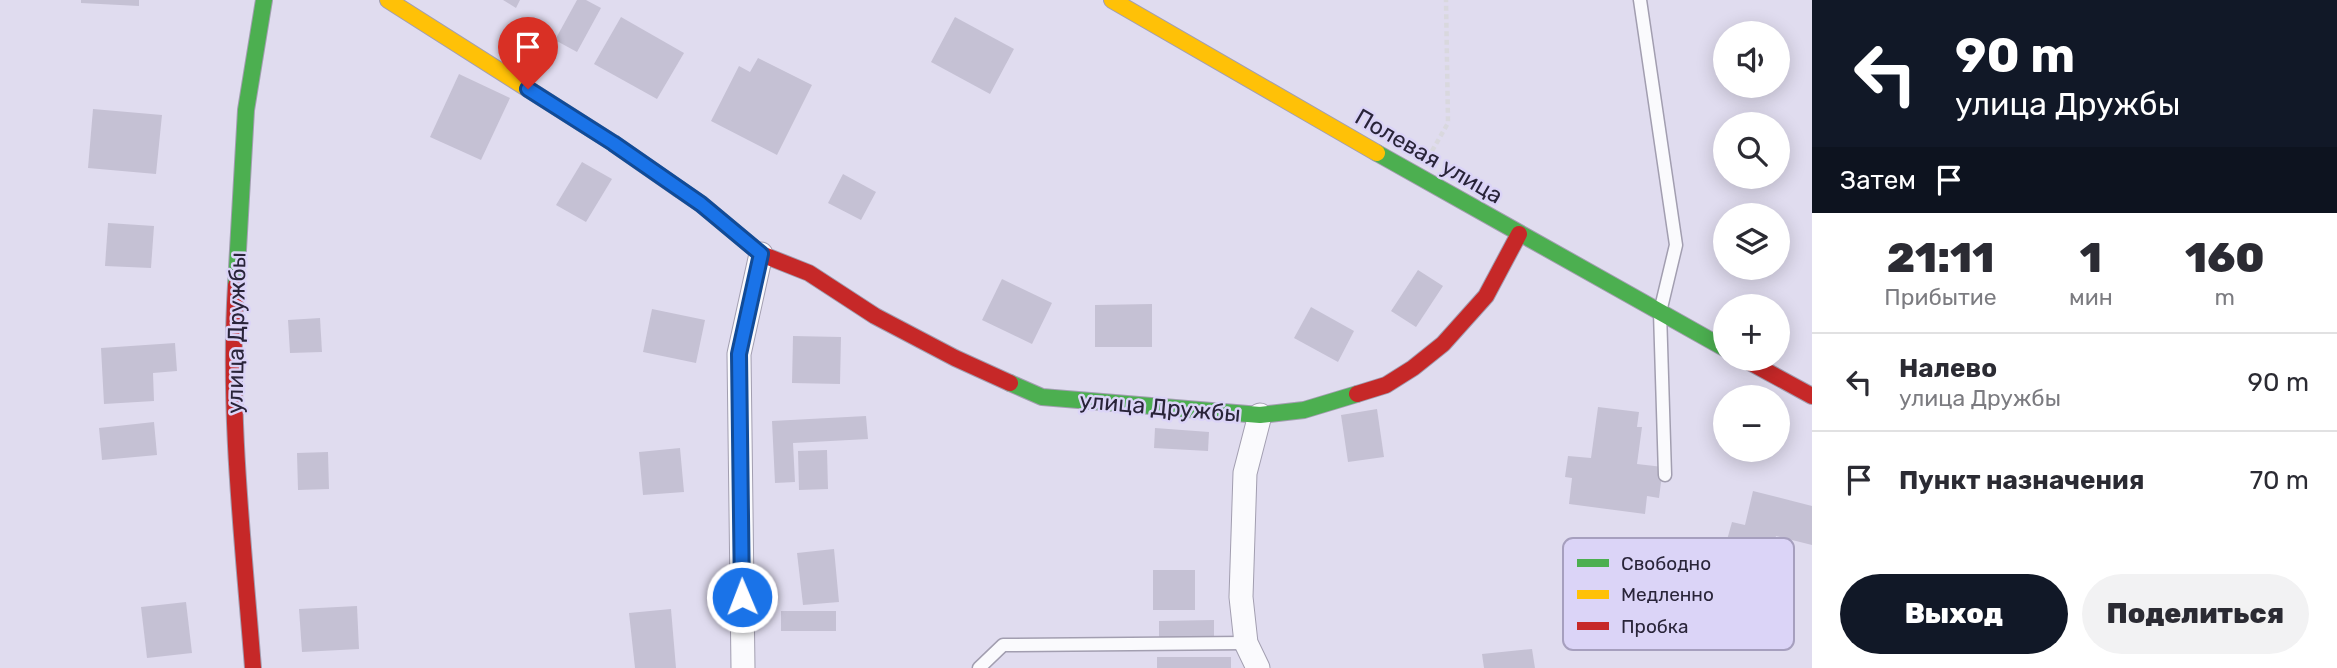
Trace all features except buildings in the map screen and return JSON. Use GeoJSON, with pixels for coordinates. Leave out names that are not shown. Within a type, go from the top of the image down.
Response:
{"type":"FeatureCollection","features":[{"type":"Feature","properties":{"kind":"street","name":"улица Дружбы"},"geometry":{"type":"LineString","coordinates":[[253,668],[235,443],[232,346],[246,110],[264,0]]}},
{"type":"Feature","properties":{"kind":"street","name":"улица Дружбы"},"geometry":{"type":"LineString","coordinates":[[388,0],[613,143],[701,204],[761,254],[809,273],[875,316],[955,358],[1041,397],[1260,415],[1304,410],[1386,385],[1444,344],[1486,296],[1519,234]]}},
{"type":"Feature","properties":{"kind":"street","name":"Полевая улица"},"geometry":{"type":"LineString","coordinates":[[1112,0],[1519,234],[1713,342]]}},
{"type":"Feature","properties":{"kind":"street"},"geometry":{"type":"LineString","coordinates":[[743,668],[739,354],[761,254]]}},
{"type":"Feature","properties":{"kind":"street"},"geometry":{"type":"LineString","coordinates":[[1766,371],[1812,396]]}},
{"type":"Feature","properties":{"kind":"street"},"geometry":{"type":"LineString","coordinates":[[1258,668],[1246,643],[1241,597],[1245,473],[1260,415]]}},
{"type":"Feature","properties":{"kind":"lane"},"geometry":{"type":"LineString","coordinates":[[1640,0],[1676,245],[1660,312],[1665,475]]}},
{"type":"Feature","properties":{"kind":"lane"},"geometry":{"type":"LineString","coordinates":[[979,668],[1003,645],[1246,643]]}},
{"type":"Feature","properties":{"kind":"path"},"geometry":{"type":"LineString","coordinates":[[1418,176],[1448,122],[1446,0]]}},
{"type":"Feature","properties":{"kind":"traffic: fast"},"geometry":{"type":"LineString","coordinates":[[236,285],[246,110],[264,0]]}},
{"type":"Feature","properties":{"kind":"traffic: fast"},"geometry":{"type":"LineString","coordinates":[[1377,153],[1713,342]]}},
{"type":"Feature","properties":{"kind":"traffic: fast"},"geometry":{"type":"LineString","coordinates":[[1010,383],[1042,397],[1260,415],[1304,410],[1357,394]]}},
{"type":"Feature","properties":{"kind":"traffic: slow"},"geometry":{"type":"LineString","coordinates":[[388,0],[613,143],[679,189]]}},
{"type":"Feature","properties":{"kind":"traffic: slow"},"geometry":{"type":"LineString","coordinates":[[1112,0],[1377,153]]}},
{"type":"Feature","properties":{"kind":"traffic: jam"},"geometry":{"type":"LineString","coordinates":[[679,189],[761,254],[809,273],[875,316],[1010,383]]}},
{"type":"Feature","properties":{"kind":"traffic: jam"},"geometry":{"type":"LineString","coordinates":[[1357,394],[1386,385],[1443,344],[1486,296],[1519,234]]}},
{"type":"Feature","properties":{"kind":"traffic: jam"},"geometry":{"type":"LineString","coordinates":[[236,285],[235,429],[253,668]]}},
{"type":"Feature","properties":{"kind":"traffic: jam"},"geometry":{"type":"LineString","coordinates":[[1766,371],[1812,396]]}},
{"type":"Feature","properties":{"kind":"route"},"geometry":{"type":"LineString","coordinates":[[528,89],[701,204],[761,254],[739,354],[742,597]]}}]}
